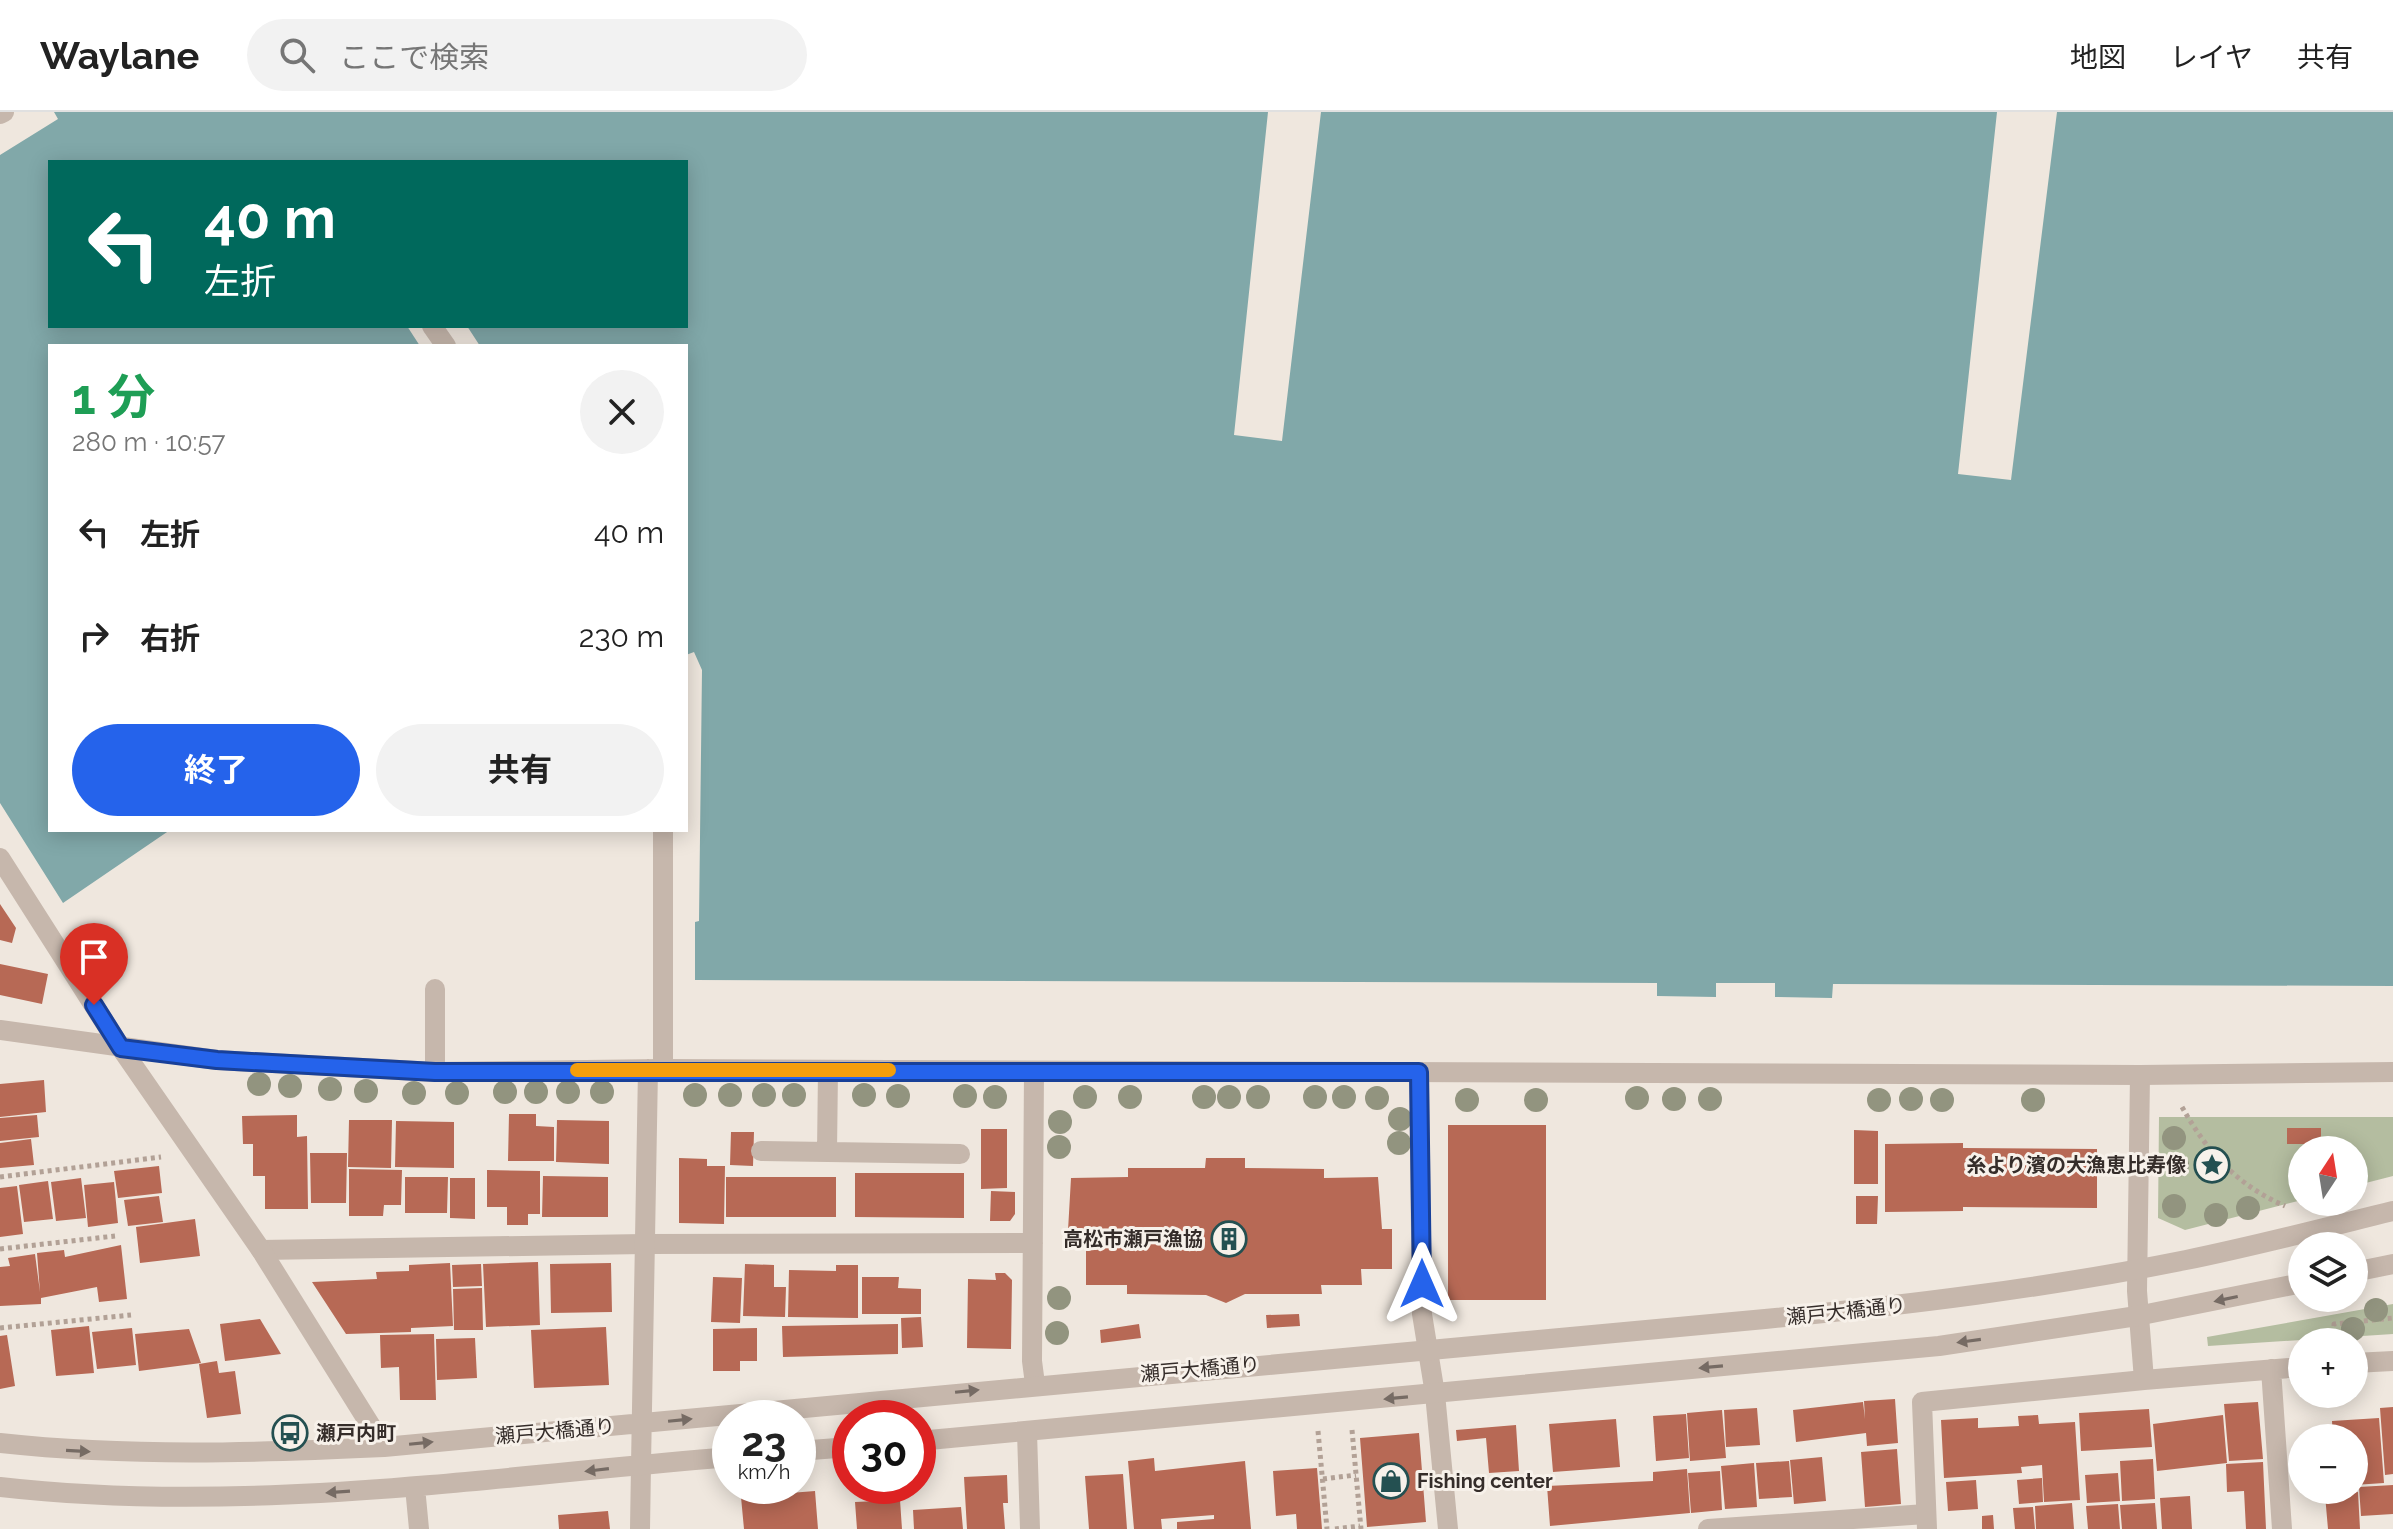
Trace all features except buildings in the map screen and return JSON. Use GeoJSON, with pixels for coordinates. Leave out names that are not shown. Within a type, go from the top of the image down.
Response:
{"type":"FeatureCollection","features":[{"type":"Feature","properties":{"kind":"street"},"geometry":{"type":"LineString","coordinates":[[640,1529],[644,1244],[655,1069],[663,832]]}},
{"type":"Feature","properties":{"kind":"street"},"geometry":{"type":"LineString","coordinates":[[0,858],[121,1048],[261,1250],[384,1447]]}},
{"type":"Feature","properties":{"kind":"street"},"geometry":{"type":"LineString","coordinates":[[435,989],[435,1072]]}},
{"type":"Feature","properties":{"kind":"street"},"geometry":{"type":"LineString","coordinates":[[0,1030],[217,1060],[435,1072],[655,1069],[2140,1075],[2393,1072]]}},
{"type":"Feature","properties":{"kind":"street"},"geometry":{"type":"LineString","coordinates":[[827,1152],[828,1070]]}},
{"type":"Feature","properties":{"kind":"street"},"geometry":{"type":"LineString","coordinates":[[1034,1071],[1032,1361],[1035,1384]]}},
{"type":"Feature","properties":{"kind":"street"},"geometry":{"type":"LineString","coordinates":[[1419,1072],[1422,1314],[1435,1394],[1448,1529]]}},
{"type":"Feature","properties":{"kind":"street"},"geometry":{"type":"LineString","coordinates":[[2140,1075],[2137,1316],[2144,1380]]}},
{"type":"Feature","properties":{"kind":"street"},"geometry":{"type":"LineString","coordinates":[[761,1151],[960,1154]]}},
{"type":"Feature","properties":{"kind":"street","name":"瀬戸大橋通り"},"geometry":{"type":"LineString","coordinates":[[0,1443],[69,1451],[172,1455],[384,1447],[1921,1303],[2137,1269],[2393,1211]]}},
{"type":"Feature","properties":{"kind":"street"},"geometry":{"type":"LineString","coordinates":[[261,1250],[644,1244],[1033,1243]]}},
{"type":"Feature","properties":{"kind":"street"},"geometry":{"type":"LineString","coordinates":[[2368,1269],[2393,1264]]}},
{"type":"Feature","properties":{"kind":"street"},"geometry":{"type":"LineString","coordinates":[[936,1440],[1939,1346],[2137,1316],[2288,1286]]}},
{"type":"Feature","properties":{"kind":"street"},"geometry":{"type":"LineString","coordinates":[[2368,1362],[2393,1361]]}},
{"type":"Feature","properties":{"kind":"street"},"geometry":{"type":"LineString","coordinates":[[1708,1529],[1926,1522],[1922,1402],[2288,1368]]}},
{"type":"Feature","properties":{"kind":"street"},"geometry":{"type":"LineString","coordinates":[[2271,1369],[2282,1529]]}},
{"type":"Feature","properties":{"kind":"street"},"geometry":{"type":"LineString","coordinates":[[1027,1432],[1030,1529]]}},
{"type":"Feature","properties":{"kind":"street","name":"瀬戸大橋通り"},"geometry":{"type":"LineString","coordinates":[[0,1487],[185,1497],[301,1495],[712,1459]]}},
{"type":"Feature","properties":{"kind":"street"},"geometry":{"type":"LineString","coordinates":[[415,1487],[419,1529]]}},
{"type":"Feature","properties":{"kind":"path"},"geometry":{"type":"LineString","coordinates":[[2182,1107],[2203,1145],[2226,1168],[2253,1192],[2288,1208]]}},
{"type":"Feature","properties":{"kind":"path"},"geometry":{"type":"LineString","coordinates":[[0,1177],[161,1157],[154,1145]]}},
{"type":"Feature","properties":{"kind":"path"},"geometry":{"type":"LineString","coordinates":[[0,1249],[115,1236]]}},
{"type":"Feature","properties":{"kind":"path"},"geometry":{"type":"LineString","coordinates":[[0,1328],[131,1315]]}},
{"type":"Feature","properties":{"kind":"path"},"geometry":{"type":"LineString","coordinates":[[2334,1328],[2334,1324],[2393,1318]]}},
{"type":"Feature","properties":{"kind":"path"},"geometry":{"type":"LineString","coordinates":[[1335,1529],[1360,1528],[1352,1427]]}},
{"type":"Feature","properties":{"kind":"path"},"geometry":{"type":"LineString","coordinates":[[1318,1430],[1327,1529]]}},
{"type":"Feature","properties":{"kind":"path"},"geometry":{"type":"LineString","coordinates":[[1323,1479],[1356,1475]]}},
{"type":"Feature","properties":{"kind":"green space"},"geometry":{"type":"Polygon","coordinates":[[[2159,1117],[2393,1117],[2393,1176],[2368,1182],[2368,1136],[2288,1136],[2288,1204],[2185,1230],[2158,1218],[2159,1117]]]}},
{"type":"Feature","properties":{"kind":"green space"},"geometry":{"type":"Polygon","coordinates":[[[2393,1304],[2393,1334],[2368,1336],[2368,1328],[2288,1328],[2288,1341],[2208,1346],[2207,1337],[2348,1312],[2368,1312],[2368,1308],[2393,1304]]]}},
{"type":"Feature","properties":{"kind":"water"},"geometry":{"type":"Polygon","coordinates":[[[54,112],[1268,112],[1234,435],[1282,441],[1321,112],[1997,112],[1958,474],[2011,480],[2057,112],[2393,112],[2393,986],[1833,984],[1832,998],[1775,997],[1775,983],[1716,983],[1716,997],[1657,996],[1657,983],[695,980],[695,922],[699,921],[702,670],[694,652],[688,654],[688,344],[479,344],[468,328],[688,328],[688,160],[48,160],[48,328],[408,328],[419,344],[48,344],[48,832],[167,832],[63,903],[0,803],[0,155],[58,119],[54,112]]]}},
{"type":"Feature","properties":{"kind":"slow traffic"},"geometry":{"type":"LineString","coordinates":[[577,1070],[889,1070]]}},
{"type":"Feature","properties":{"kind":"place","name":"糸より濱の大漁恵比寿像"},"geometry":{"type":"Point","coordinates":[2212,1165]}},
{"type":"Feature","properties":{"kind":"place","name":"高松市瀬戸漁協"},"geometry":{"type":"Point","coordinates":[1229,1239]}},
{"type":"Feature","properties":{"kind":"place","name":"瀬戸内町"},"geometry":{"type":"Point","coordinates":[290,1433]}},
{"type":"Feature","properties":{"kind":"place","name":"Fishing center"},"geometry":{"type":"Point","coordinates":[1391,1481]}},
{"type":"Feature","properties":{"kind":"route"},"geometry":{"type":"LineString","coordinates":[[94,1005],[121,1048],[217,1060],[435,1072],[663,1069],[1419,1072],[1422,1284]]}}]}
